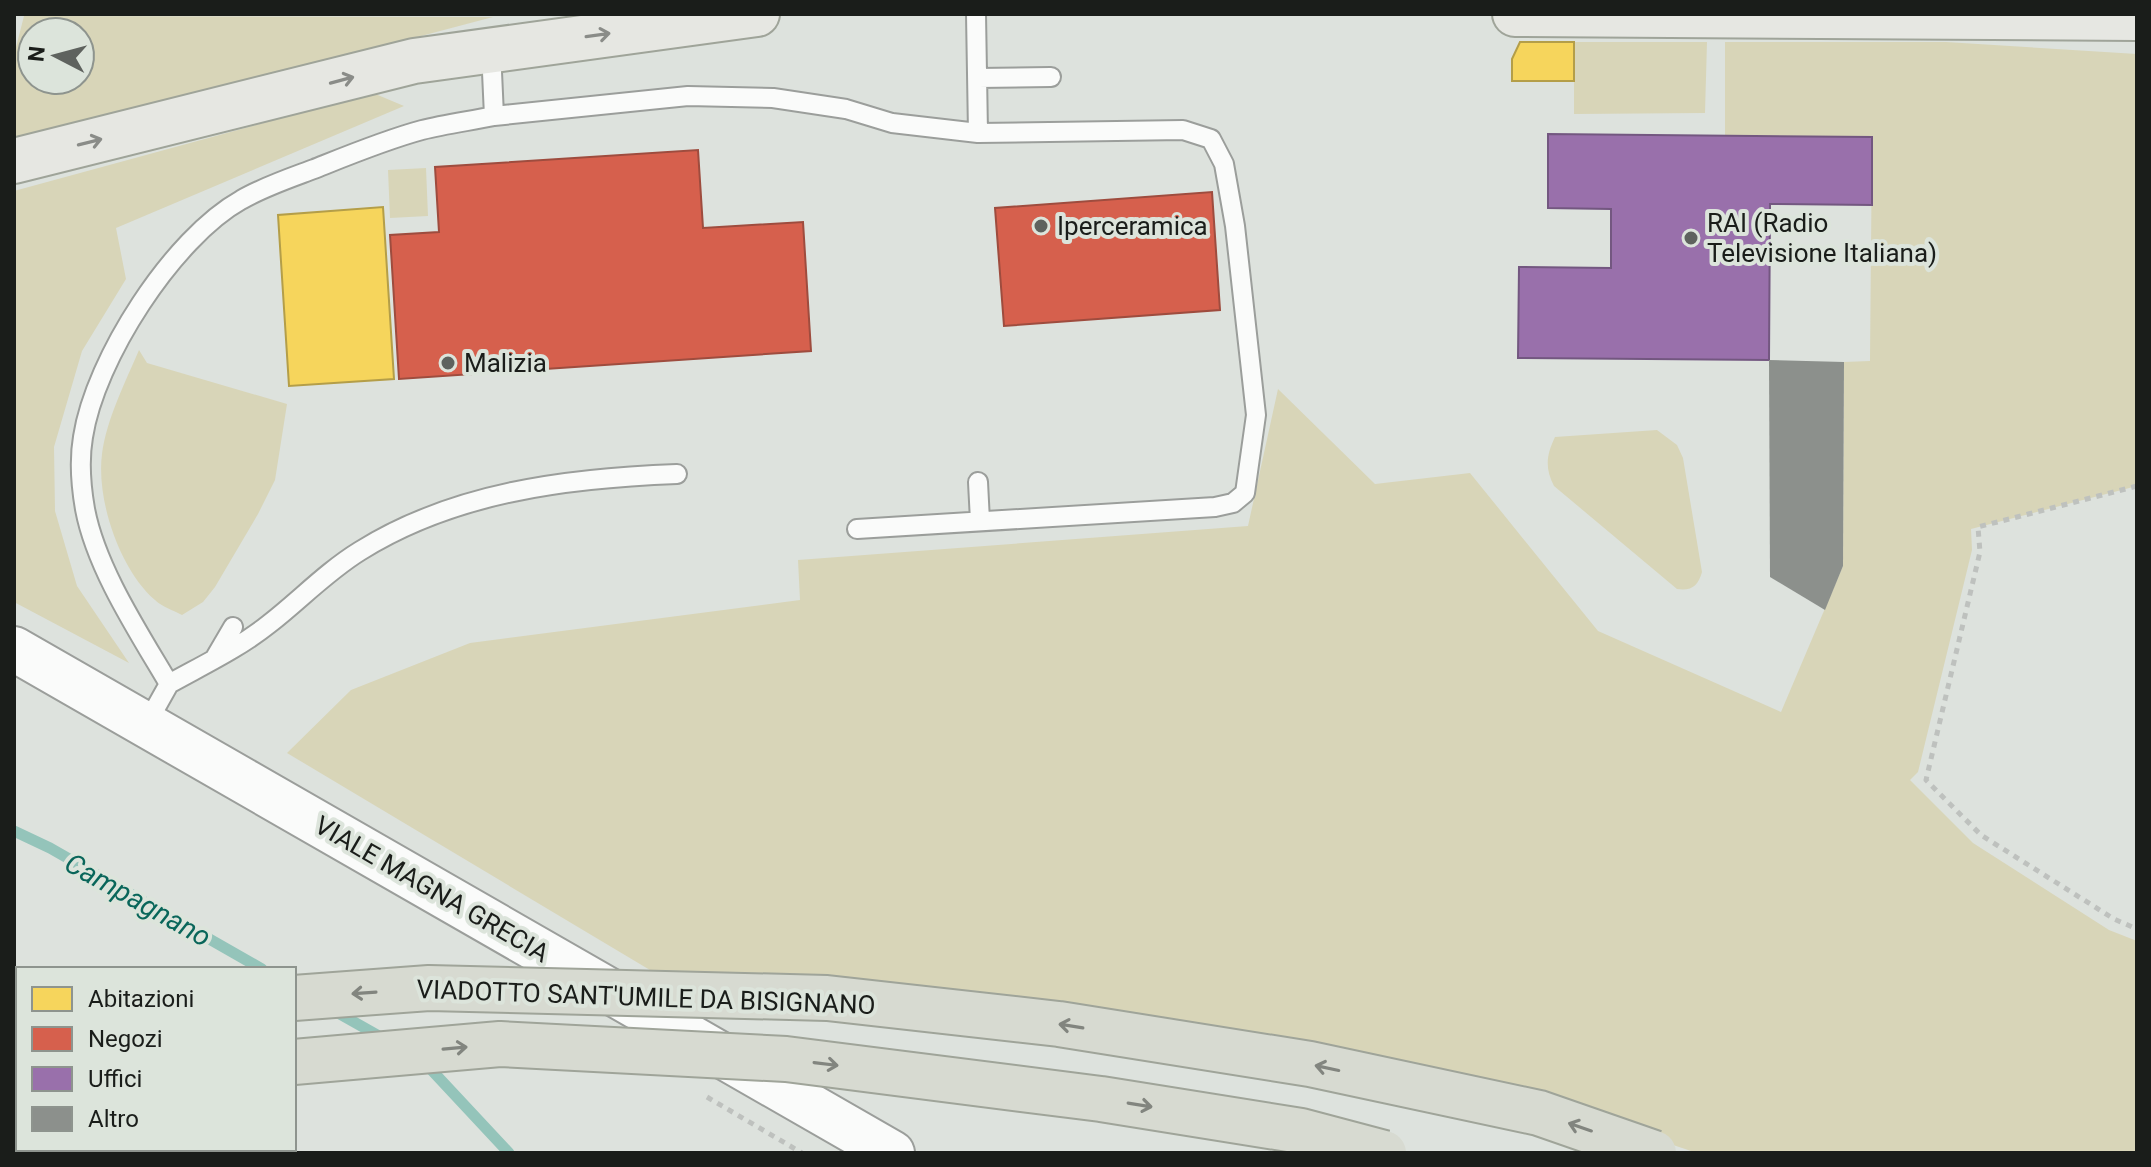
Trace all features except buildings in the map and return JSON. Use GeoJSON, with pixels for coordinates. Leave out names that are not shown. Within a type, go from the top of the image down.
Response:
{"type":"FeatureCollection","features":[{"type":"Feature","properties":{"kind":"highway","name":"VIADOTTO SANT'UMILE DA BISIGNANO"},"geometry":{"type":"LineString","coordinates":[[296,998],[429,988],[827,998],[1059,1024],[1310,1064],[1539,1113],[1654,1153]]}},
{"type":"Feature","properties":{"kind":"highway","name":"VIADOTTO SANT'UMILE DA BISIGNANO"},"geometry":{"type":"LineString","coordinates":[[296,1062],[500,1044],[786,1059],[1147,1106],[1301,1131],[1384,1153]]}},
{"type":"Feature","properties":{"kind":"main road"},"geometry":{"type":"LineString","coordinates":[[14,161],[414,61],[757,14]]}},
{"type":"Feature","properties":{"kind":"main road"},"geometry":{"type":"LineString","coordinates":[[1515,14],[2137,18]]}},
{"type":"Feature","properties":{"kind":"street","name":"VIALE MAGNA GRECIA"},"geometry":{"type":"LineString","coordinates":[[14,649],[892,1153]]}},
{"type":"Feature","properties":{"kind":"lane"},"geometry":{"type":"LineString","coordinates":[[976,14],[978,133]]}},
{"type":"Feature","properties":{"kind":"lane"},"geometry":{"type":"LineString","coordinates":[[491,50],[494,116]]}},
{"type":"Feature","properties":{"kind":"lane"},"geometry":{"type":"LineString","coordinates":[[978,78],[1051,77]]}},
{"type":"Feature","properties":{"kind":"lane"},"geometry":{"type":"LineString","coordinates":[[169,684],[108,575],[85,511],[80,467],[83,436],[97,386],[118,340],[162,273],[209,222],[241,199],[304,172],[423,130],[494,116],[688,96],[773,98],[846,109],[892,123],[978,133],[1183,130],[1211,139],[1224,164],[1235,226],[1256,415],[1245,493],[1233,503],[1215,507],[857,529]]}},
{"type":"Feature","properties":{"kind":"lane"},"geometry":{"type":"LineString","coordinates":[[146,725],[169,684],[268,625],[333,569],[363,549],[462,504],[603,477],[677,474]]}},
{"type":"Feature","properties":{"kind":"lane"},"geometry":{"type":"LineString","coordinates":[[978,482],[980,521]]}},
{"type":"Feature","properties":{"kind":"lane"},"geometry":{"type":"LineString","coordinates":[[215,659],[233,627]]}},
{"type":"Feature","properties":{"kind":"path"},"geometry":{"type":"LineString","coordinates":[[2137,486],[1978,527],[1980,552],[1926,780],[1981,835],[2114,919],[2137,929]]}},
{"type":"Feature","properties":{"kind":"shaded area"},"geometry":{"type":"Polygon","coordinates":[[[96,16],[493,17],[14,144],[16,47],[16,96],[96,96],[96,16]]]}},
{"type":"Feature","properties":{"kind":"shaded area"},"geometry":{"type":"Polygon","coordinates":[[[1574,42],[1707,42],[1705,113],[1574,114],[1574,42]]]}},
{"type":"Feature","properties":{"kind":"shaded area"},"geometry":{"type":"Polygon","coordinates":[[[1725,42],[1946,42],[2137,54],[2137,486],[1971,529],[1972,550],[1918,772],[1910,780],[1973,843],[2109,930],[2137,941],[2137,1153],[1697,1153],[1539,1100],[665,979],[287,753],[351,690],[470,643],[800,600],[798,560],[1248,526],[1278,389],[1375,484],[1470,473],[1598,631],[1781,712],[1843,566],[1844,362],[1870,361],[1872,138],[1725,136],[1725,42]]]}},
{"type":"Feature","properties":{"kind":"shaded area"},"geometry":{"type":"Polygon","coordinates":[[[373,93],[404,106],[116,228],[126,279],[82,351],[54,447],[55,511],[77,586],[129,663],[14,602],[14,191],[373,93]]]}},
{"type":"Feature","properties":{"kind":"shaded area"},"geometry":{"type":"Polygon","coordinates":[[[426,168],[428,216],[390,218],[388,170],[426,168]]]}},
{"type":"Feature","properties":{"kind":"shaded area"},"geometry":{"type":"Polygon","coordinates":[[[139,350],[147,363],[287,404],[275,480],[215,587],[203,602],[182,615],[158,602],[131,571],[113,533],[103,492],[104,441],[139,350]]]}},
{"type":"Feature","properties":{"kind":"shaded area"},"geometry":{"type":"Polygon","coordinates":[[[1657,430],[1677,445],[1683,458],[1702,572],[1699,581],[1687,589],[1677,589],[1554,486],[1548,468],[1548,456],[1555,437],[1657,430]]]}},
{"type":"Feature","properties":{"kind":"waterway","name":"Campagnano"},"geometry":{"type":"LineString","coordinates":[[14,831],[50,848],[258,967]]}},
{"type":"Feature","properties":{"kind":"waterway","name":"Campagnano"},"geometry":{"type":"LineString","coordinates":[[331,1009],[386,1040]]}},
{"type":"Feature","properties":{"kind":"waterway","name":"Campagnano"},"geometry":{"type":"LineString","coordinates":[[425,1063],[509,1153]]}},
{"type":"Feature","properties":{"kind":"place","name":"Iperceramica"},"geometry":{"type":"Point","coordinates":[1041,226]}},
{"type":"Feature","properties":{"kind":"place","name":"RAI (Radio Televisione Italiana)"},"geometry":{"type":"Point","coordinates":[1691,238]}},
{"type":"Feature","properties":{"kind":"place","name":"Malizia"},"geometry":{"type":"Point","coordinates":[448,363]}}]}
